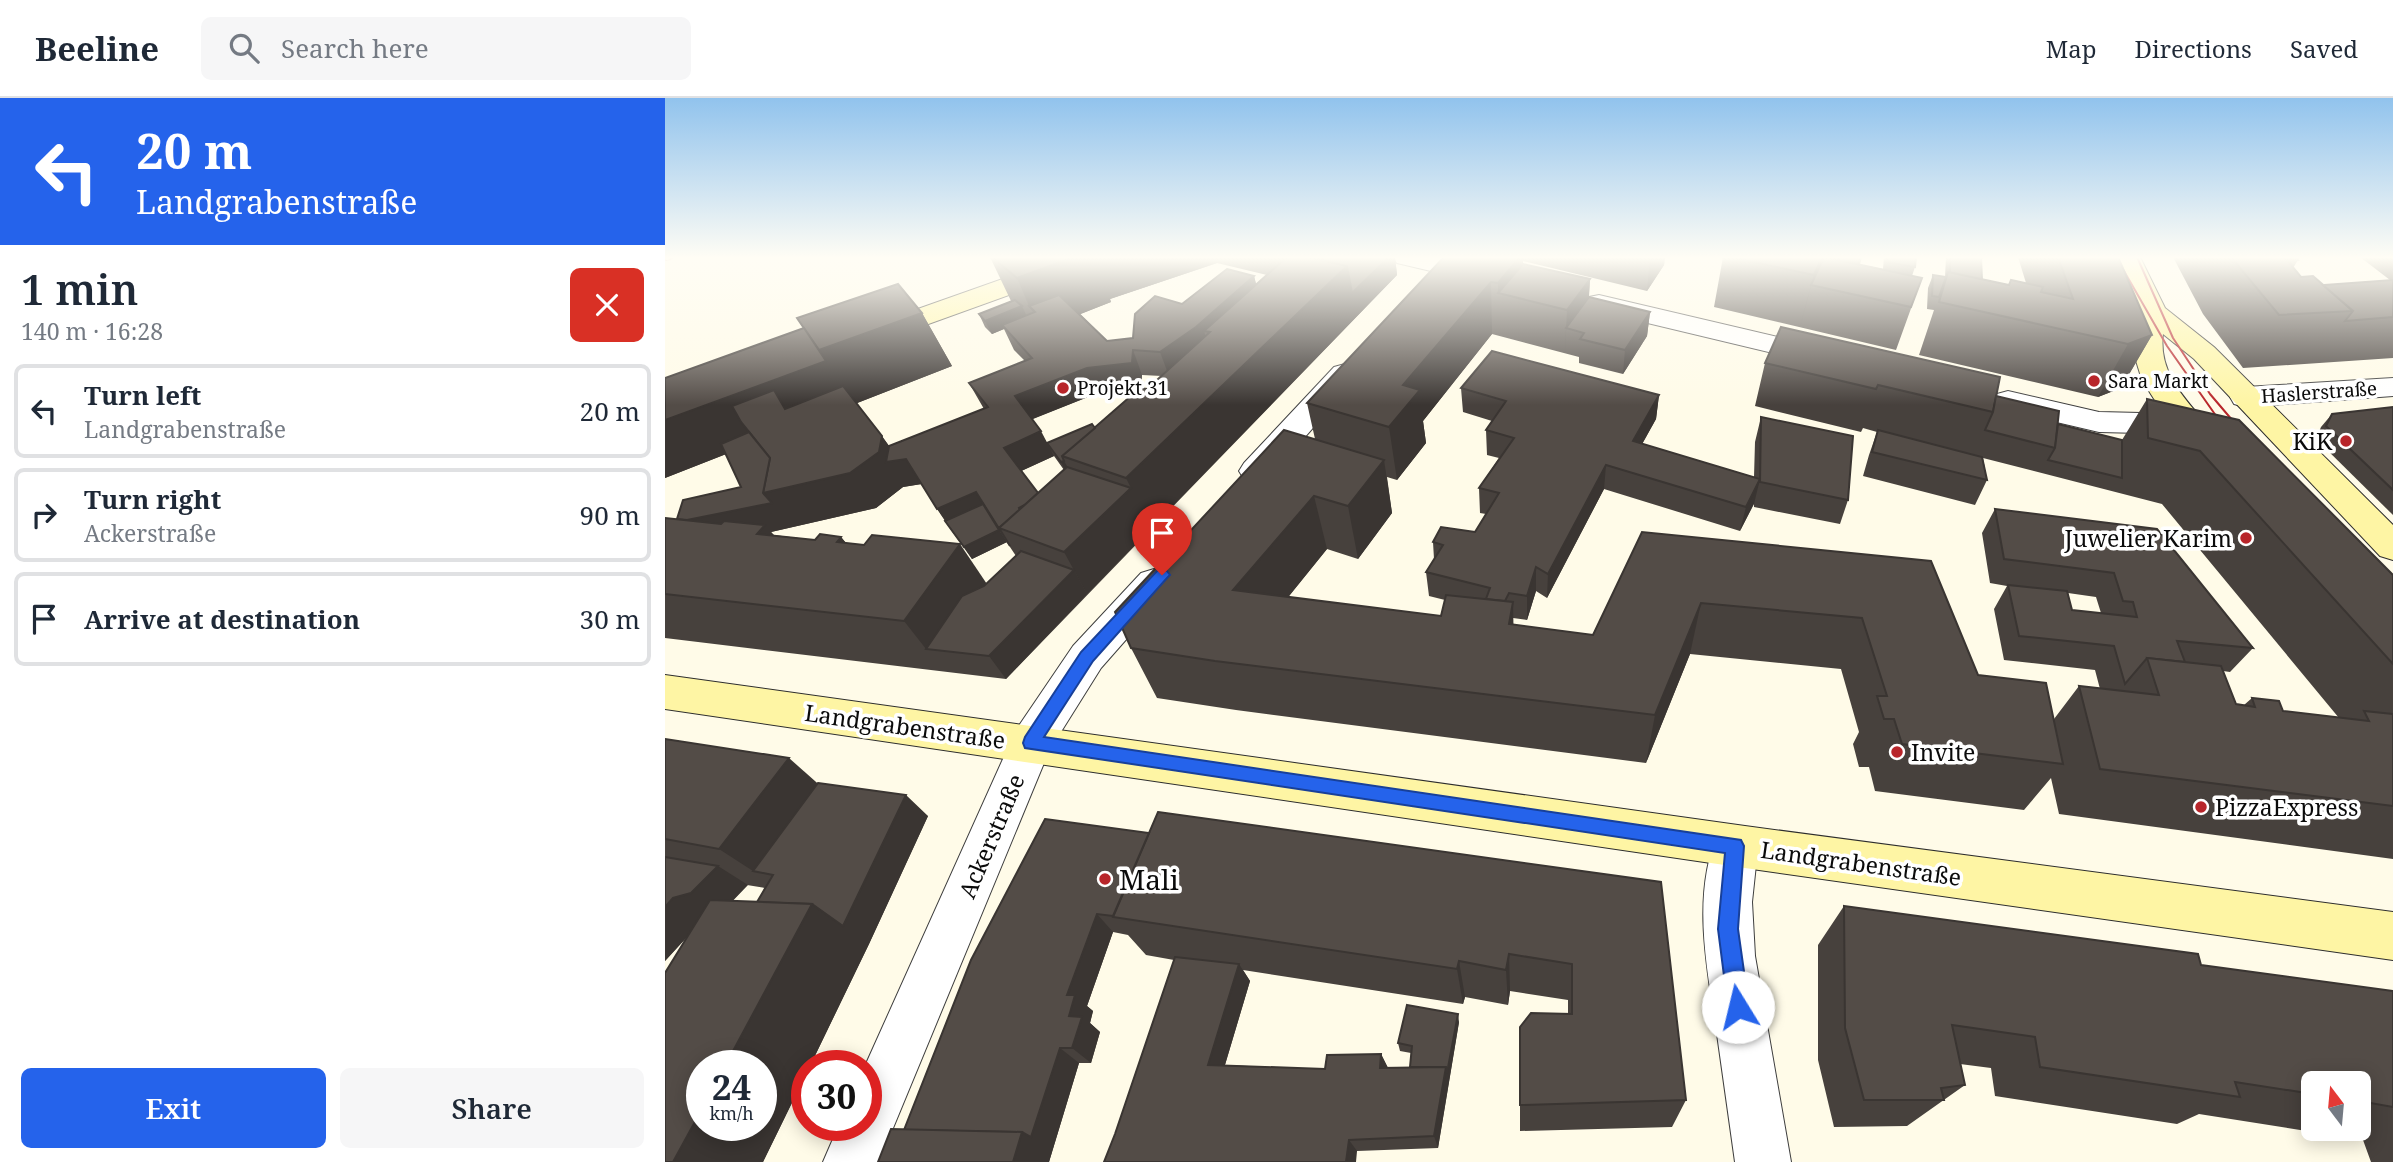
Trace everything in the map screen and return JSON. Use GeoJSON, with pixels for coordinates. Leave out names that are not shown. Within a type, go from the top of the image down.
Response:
{"type":"FeatureCollection","features":[{"type":"Feature","properties":{"kind":"main road"},"geometry":{"type":"LineString","coordinates":[[854,341],[950,307]]}},
{"type":"Feature","properties":{"kind":"main road"},"geometry":{"type":"LineString","coordinates":[[2150,307],[2153,312],[2204,353],[2393,547]]}},
{"type":"Feature","properties":{"kind":"main road"},"geometry":{"type":"LineString","coordinates":[[2153,312],[2148,354],[2157,376],[2188,424],[2225,468]]}},
{"type":"Feature","properties":{"kind":"main road","name":"Landgrabenstraße"},"geometry":{"type":"LineString","coordinates":[[665,692],[1735,846],[2393,936]]}},
{"type":"Feature","properties":{"kind":"street"},"geometry":{"type":"LineString","coordinates":[[1615,307],[1852,363]]}},
{"type":"Feature","properties":{"kind":"street"},"geometry":{"type":"LineString","coordinates":[[1228,502],[1368,348]]}},
{"type":"Feature","properties":{"kind":"street","name":"Haslerstraße"},"geometry":{"type":"LineString","coordinates":[[2245,397],[2393,387]]}},
{"type":"Feature","properties":{"kind":"street"},"geometry":{"type":"LineString","coordinates":[[1982,394],[2099,422],[2188,424]]}},
{"type":"Feature","properties":{"kind":"street","name":"Ackerstraße"},"geometry":{"type":"LineString","coordinates":[[851,1162],[1031,743],[1087,657],[1181,554]]}},
{"type":"Feature","properties":{"kind":"street"},"geometry":{"type":"LineString","coordinates":[[1735,846],[1728,902],[1729,942],[1763,1162]]}},
{"type":"Feature","properties":{"kind":"building"},"geometry":{"type":"Polygon","coordinates":[[[831,307],[917,307],[922,313],[819,350],[797,318],[831,307]]]}},
{"type":"Feature","properties":{"kind":"building"},"geometry":{"type":"Polygon","coordinates":[[[998,307],[1020,307],[985,321],[979,314],[998,307]]]}},
{"type":"Feature","properties":{"kind":"building"},"geometry":{"type":"Polygon","coordinates":[[[1030,307],[1071,307],[1107,341],[1133,338],[1135,314],[1143,307],[1219,307],[1160,352],[1133,350],[1132,363],[1087,368],[1015,396],[1041,431],[1004,448],[1038,493],[999,528],[1010,546],[976,492],[937,509],[906,459],[886,462],[889,446],[988,407],[969,383],[1032,358],[1002,325],[1035,312],[1030,307]]]}},
{"type":"Feature","properties":{"kind":"building"},"geometry":{"type":"Polygon","coordinates":[[[1231,307],[1305,307],[1126,478],[1062,456],[1140,388],[1147,389],[1210,332],[1204,331],[1231,307]]]}},
{"type":"Feature","properties":{"kind":"building"},"geometry":{"type":"Polygon","coordinates":[[[1397,307],[1470,307],[1403,385],[1420,390],[1389,427],[1307,403],[1397,307]]]}},
{"type":"Feature","properties":{"kind":"building"},"geometry":{"type":"Polygon","coordinates":[[[1582,307],[1628,307],[1650,312],[1625,350],[1580,339],[1584,333],[1566,328],[1582,307]]]}},
{"type":"Feature","properties":{"kind":"building"},"geometry":{"type":"Polygon","coordinates":[[[1960,307],[2140,307],[2152,335],[2128,344],[1960,307]]]}},
{"type":"Feature","properties":{"kind":"building"},"geometry":{"type":"Polygon","coordinates":[[[2272,307],[2348,307],[2353,311],[2279,315],[2272,307]]]}},
{"type":"Feature","properties":{"kind":"building"},"geometry":{"type":"Polygon","coordinates":[[[2348,307],[2393,307],[2393,317],[2345,321],[2353,311],[2348,307]]]}},
{"type":"Feature","properties":{"kind":"building"},"geometry":{"type":"Polygon","coordinates":[[[1781,327],[2000,377],[1993,412],[1878,385],[1876,389],[1765,363],[1781,327]]]}},
{"type":"Feature","properties":{"kind":"building"},"geometry":{"type":"Polygon","coordinates":[[[804,328],[826,361],[665,420],[665,378],[804,328]]]}},
{"type":"Feature","properties":{"kind":"building"},"geometry":{"type":"Polygon","coordinates":[[[1492,351],[1659,395],[1633,441],[1760,479],[1746,507],[1606,465],[1548,574],[1536,567],[1527,596],[1509,593],[1505,601],[1486,599],[1490,588],[1426,572],[1443,545],[1433,542],[1441,527],[1475,532],[1499,493],[1479,488],[1514,438],[1486,430],[1506,401],[1461,388],[1492,351]]]}},
{"type":"Feature","properties":{"kind":"building"},"geometry":{"type":"Polygon","coordinates":[[[843,386],[882,436],[879,452],[850,473],[763,493],[770,458],[741,422],[732,406],[774,390],[785,409],[843,386]]]}},
{"type":"Feature","properties":{"kind":"building"},"geometry":{"type":"Polygon","coordinates":[[[1996,396],[2059,411],[2055,448],[1985,430],[1996,396]]]}},
{"type":"Feature","properties":{"kind":"building"},"geometry":{"type":"Polygon","coordinates":[[[2147,399],[2239,420],[2393,575],[2393,664],[2200,451],[2148,438],[2147,399]]]}},
{"type":"Feature","properties":{"kind":"building"},"geometry":{"type":"Polygon","coordinates":[[[2393,407],[2393,490],[2326,426],[2332,414],[2393,407]]]}},
{"type":"Feature","properties":{"kind":"building"},"geometry":{"type":"Polygon","coordinates":[[[1761,417],[1853,436],[1848,500],[1760,482],[1761,417]]]}},
{"type":"Feature","properties":{"kind":"building"},"geometry":{"type":"Polygon","coordinates":[[[1092,424],[1095,428],[1062,456],[1064,461],[1061,462],[1047,443],[1092,424]]]}},
{"type":"Feature","properties":{"kind":"building"},"geometry":{"type":"Polygon","coordinates":[[[2058,424],[2122,440],[2122,478],[2048,460],[2055,448],[2058,424]]]}},
{"type":"Feature","properties":{"kind":"building"},"geometry":{"type":"Polygon","coordinates":[[[1284,430],[1384,460],[1348,506],[1314,496],[1233,590],[1441,616],[1446,595],[1513,602],[1509,624],[1593,635],[1642,532],[1931,561],[1978,675],[2046,683],[2063,764],[1902,744],[1894,719],[1884,719],[1877,696],[1887,696],[1862,618],[1701,603],[1655,715],[1215,661],[1131,648],[1115,612],[1284,430]]]}},
{"type":"Feature","properties":{"kind":"building"},"geometry":{"type":"Polygon","coordinates":[[[1878,430],[1982,457],[1987,480],[1872,452],[1878,430]]]}},
{"type":"Feature","properties":{"kind":"building"},"geometry":{"type":"Polygon","coordinates":[[[749,432],[770,458],[763,493],[772,503],[687,520],[677,519],[683,500],[741,487],[721,444],[749,432]]]}},
{"type":"Feature","properties":{"kind":"building"},"geometry":{"type":"Polygon","coordinates":[[[1067,467],[1131,488],[1064,552],[999,528],[1067,467]]]}},
{"type":"Feature","properties":{"kind":"building"},"geometry":{"type":"Polygon","coordinates":[[[983,504],[999,530],[964,547],[945,521],[983,504]]]}},
{"type":"Feature","properties":{"kind":"building"},"geometry":{"type":"Polygon","coordinates":[[[1995,509],[2157,529],[2253,648],[2177,641],[2185,662],[2147,658],[2125,684],[2114,646],[2019,636],[2008,585],[2067,591],[2072,610],[2137,617],[2133,602],[2123,601],[2114,573],[2004,559],[1995,509]]]}},
{"type":"Feature","properties":{"kind":"building"},"geometry":{"type":"Polygon","coordinates":[[[665,518],[765,525],[757,534],[815,540],[820,534],[841,537],[837,542],[864,545],[872,535],[960,544],[904,621],[665,594],[665,518]]]}},
{"type":"Feature","properties":{"kind":"building"},"geometry":{"type":"Polygon","coordinates":[[[1021,551],[1074,570],[989,656],[926,649],[962,596],[984,586],[1021,551]]]}},
{"type":"Feature","properties":{"kind":"building"},"geometry":{"type":"Polygon","coordinates":[[[2147,658],[2221,666],[2236,704],[2255,707],[2252,698],[2279,701],[2283,711],[2369,721],[2364,711],[2393,714],[2393,806],[2100,769],[2079,686],[2159,695],[2147,658]]]}},
{"type":"Feature","properties":{"kind":"building"},"geometry":{"type":"Polygon","coordinates":[[[665,739],[789,758],[719,849],[665,839],[665,739]]]}},
{"type":"Feature","properties":{"kind":"building"},"geometry":{"type":"Polygon","coordinates":[[[818,783],[906,795],[843,926],[812,904],[757,902],[773,875],[753,871],[818,783]]]}},
{"type":"Feature","properties":{"kind":"building"},"geometry":{"type":"Polygon","coordinates":[[[1158,812],[1661,882],[1686,1100],[1520,1105],[1520,1027],[1531,1013],[1572,1014],[1572,964],[1509,954],[1506,970],[1459,961],[1457,969],[1113,917],[1158,812]]]}},
{"type":"Feature","properties":{"kind":"building"},"geometry":{"type":"Polygon","coordinates":[[[1045,819],[1149,833],[1113,916],[1097,914],[1067,995],[1075,995],[1069,1016],[1082,1017],[1072,1048],[1060,1048],[1031,1137],[1022,1132],[904,1130],[971,960],[1045,819]]]}},
{"type":"Feature","properties":{"kind":"building"},"geometry":{"type":"Polygon","coordinates":[[[665,857],[718,866],[691,893],[673,898],[665,907],[665,857]]]}},
{"type":"Feature","properties":{"kind":"building"},"geometry":{"type":"Polygon","coordinates":[[[710,900],[812,904],[734,1050],[686,1050],[686,1138],[673,1162],[665,1162],[665,973],[710,900]]]}},
{"type":"Feature","properties":{"kind":"building"},"geometry":{"type":"Polygon","coordinates":[[[1844,906],[2198,954],[2201,965],[2393,991],[2393,1107],[2371,1103],[2371,1071],[2301,1071],[2301,1092],[2235,1082],[2240,1097],[2040,1067],[2035,1037],[1952,1025],[1965,1085],[1941,1088],[1944,1100],[1864,1100],[1845,1028],[1844,906]]]}},
{"type":"Feature","properties":{"kind":"building"},"geometry":{"type":"Polygon","coordinates":[[[1175,957],[1239,964],[1208,1065],[1325,1069],[1327,1055],[1381,1054],[1380,1068],[1446,1067],[1434,1136],[1349,1140],[1346,1162],[1104,1162],[1175,957]]]}},
{"type":"Feature","properties":{"kind":"building"},"geometry":{"type":"Polygon","coordinates":[[[1407,1005],[1458,1014],[1447,1073],[1446,1067],[1410,1067],[1412,1046],[1398,1043],[1407,1005]]]}},
{"type":"Feature","properties":{"kind":"building"},"geometry":{"type":"Polygon","coordinates":[[[891,1129],[1022,1132],[1013,1162],[878,1162],[891,1129]]]}},
{"type":"Feature","properties":{"kind":"tram line"},"geometry":{"type":"LineString","coordinates":[[2144,307],[2167,346],[2226,430]]}},
{"type":"Feature","properties":{"kind":"tram line"},"geometry":{"type":"LineString","coordinates":[[2159,307],[2173,338],[2210,394],[2244,434]]}},
{"type":"Feature","properties":{"kind":"place","name":"Sara Markt"},"geometry":{"type":"Point","coordinates":[2094,381]}},
{"type":"Feature","properties":{"kind":"place","name":"Projekt 31"},"geometry":{"type":"Point","coordinates":[1063,388]}},
{"type":"Feature","properties":{"kind":"place","name":"KiK"},"geometry":{"type":"Point","coordinates":[2346,441]}},
{"type":"Feature","properties":{"kind":"place","name":"Juwelier Karim"},"geometry":{"type":"Point","coordinates":[2246,538]}},
{"type":"Feature","properties":{"kind":"place","name":"Invite"},"geometry":{"type":"Point","coordinates":[1897,752]}},
{"type":"Feature","properties":{"kind":"place","name":"PizzaExpress"},"geometry":{"type":"Point","coordinates":[2201,807]}},
{"type":"Feature","properties":{"kind":"place","name":"Mali"},"geometry":{"type":"Point","coordinates":[1105,879]}},
{"type":"Feature","properties":{"kind":"route"},"geometry":{"type":"LineString","coordinates":[[1162,575],[1087,657],[1031,743],[1735,846],[1728,902],[1728,929],[1738,1007]]}}]}
